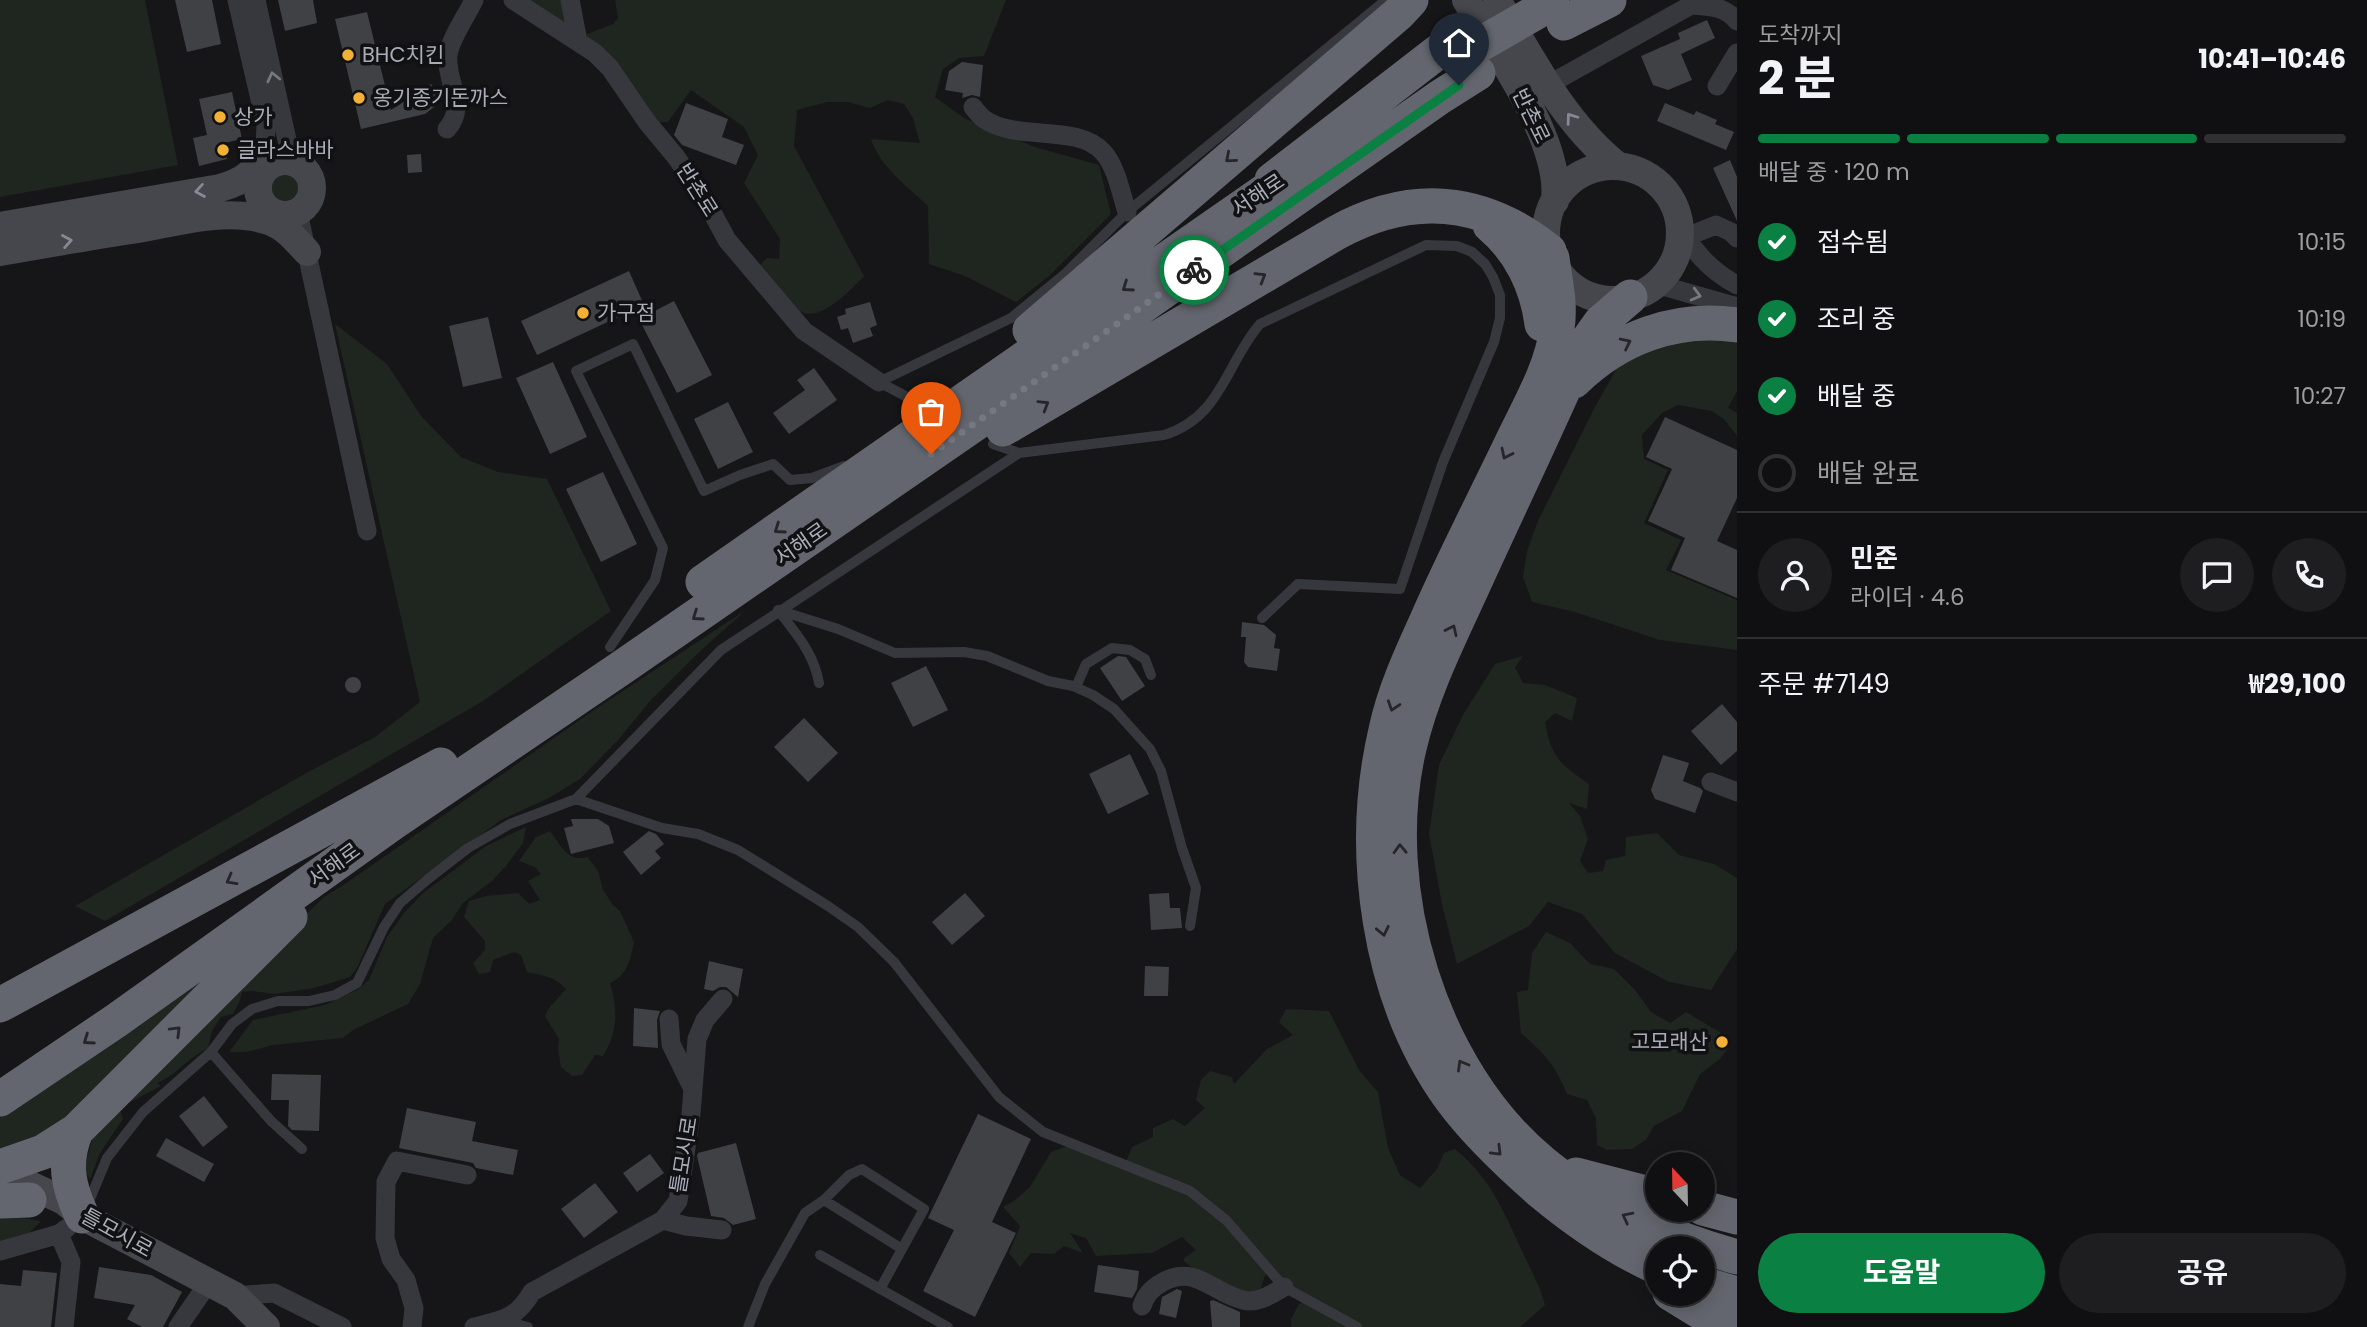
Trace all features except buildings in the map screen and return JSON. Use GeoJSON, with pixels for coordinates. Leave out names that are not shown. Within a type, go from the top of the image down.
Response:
{"type":"FeatureCollection","features":[{"type":"Feature","properties":{"kind":"highway"},"geometry":{"type":"LineString","coordinates":[[814,505],[983,371],[1411,0]]}},
{"type":"Feature","properties":{"kind":"highway"},"geometry":{"type":"LineString","coordinates":[[1468,53],[1504,0]]}},
{"type":"Feature","properties":{"kind":"highway","name":"서해로"},"geometry":{"type":"LineString","coordinates":[[0,1070],[100,1004],[1212,227],[1468,53],[1557,9],[1609,0]]}},
{"type":"Feature","properties":{"kind":"highway","name":"서해로"},"geometry":{"type":"LineString","coordinates":[[0,1099],[1417,113],[1468,53]]}},
{"type":"Feature","properties":{"kind":"highway"},"geometry":{"type":"LineString","coordinates":[[753,577],[1373,214],[1418,205],[1456,207],[1507,224],[1550,255],[1557,295],[1558,324],[1546,398],[1436,666],[1409,747],[1403,778],[1399,829],[1402,886],[1409,924],[1419,965],[1440,1022],[1463,1066],[1501,1121],[1542,1163],[1574,1187],[1636,1222],[1737,1258]]}},
{"type":"Feature","properties":{"kind":"highway"},"geometry":{"type":"LineString","coordinates":[[1456,207],[1478,217],[1495,230],[1516,252],[1527,271],[1540,309],[1546,398]]}},
{"type":"Feature","properties":{"kind":"highway"},"geometry":{"type":"LineString","coordinates":[[1643,291],[1606,317],[1546,398],[1427,618],[1386,729],[1375,798],[1376,894],[1387,951],[1399,995],[1422,1050],[1443,1087],[1470,1123],[1500,1154],[1555,1203],[1645,1273]]}},
{"type":"Feature","properties":{"kind":"highway"},"geometry":{"type":"LineString","coordinates":[[1546,398],[1596,360],[1639,336],[1682,325],[1737,325]]}},
{"type":"Feature","properties":{"kind":"highway"},"geometry":{"type":"LineString","coordinates":[[0,1005],[441,765]]}},
{"type":"Feature","properties":{"kind":"highway"},"geometry":{"type":"LineString","coordinates":[[0,1169],[43,1152],[76,1131],[362,845]]}},
{"type":"Feature","properties":{"kind":"highway"},"geometry":{"type":"LineString","coordinates":[[70,1225],[73,1196],[67,1173],[70,1146],[76,1131]]}},
{"type":"Feature","properties":{"kind":"highway"},"geometry":{"type":"LineString","coordinates":[[1542,1163],[1645,1193]]}},
{"type":"Feature","properties":{"kind":"highway"},"geometry":{"type":"LineString","coordinates":[[1715,1211],[1737,1217]]}},
{"type":"Feature","properties":{"kind":"highway"},"geometry":{"type":"LineString","coordinates":[[1591,1230],[1645,1261]]}},
{"type":"Feature","properties":{"kind":"highway"},"geometry":{"type":"LineString","coordinates":[[1715,1288],[1737,1294]]}},
{"type":"Feature","properties":{"kind":"highway"},"geometry":{"type":"LineString","coordinates":[[1691,1306],[1735,1327]]}},
{"type":"Feature","properties":{"kind":"main road","name":"반촌로"},"geometry":{"type":"LineString","coordinates":[[1466,0],[1538,125],[1553,169],[1555,201],[1547,225],[1550,255]]}},
{"type":"Feature","properties":{"kind":"main road","name":"반촌로"},"geometry":{"type":"LineString","coordinates":[[1497,0],[1548,85],[1585,135],[1618,166],[1638,171],[1660,185],[1672,201],[1682,228]]}},
{"type":"Feature","properties":{"kind":"main road"},"geometry":{"type":"LineString","coordinates":[[0,226],[220,188],[242,181],[264,165],[284,161],[299,165],[310,180],[312,189],[310,198],[298,212],[281,214],[266,207],[0,252]]}},
{"type":"Feature","properties":{"kind":"main road"},"geometry":{"type":"LineString","coordinates":[[264,165],[258,193],[266,207]]}},
{"type":"Feature","properties":{"kind":"main road"},"geometry":{"type":"LineString","coordinates":[[1555,201],[1569,183],[1584,173],[1601,167],[1618,166]]}},
{"type":"Feature","properties":{"kind":"main road"},"geometry":{"type":"LineString","coordinates":[[207,217],[246,216],[267,220],[292,234],[307,252]]}},
{"type":"Feature","properties":{"kind":"main road"},"geometry":{"type":"LineString","coordinates":[[1550,255],[1567,281],[1583,292],[1603,299],[1643,291],[1666,274],[1676,255],[1682,228]]}},
{"type":"Feature","properties":{"kind":"main road","name":"틀모시로"},"geometry":{"type":"LineString","coordinates":[[0,1169],[64,1200],[70,1225],[209,1282],[235,1296],[266,1327]]}},
{"type":"Feature","properties":{"kind":"main road"},"geometry":{"type":"LineString","coordinates":[[10,1197],[59,1212],[70,1225]]}},
{"type":"Feature","properties":{"kind":"street"},"geometry":{"type":"LineString","coordinates":[[237,0],[266,125],[264,165]]}},
{"type":"Feature","properties":{"kind":"street"},"geometry":{"type":"LineString","coordinates":[[256,0],[287,140],[299,165]]}},
{"type":"Feature","properties":{"kind":"street"},"geometry":{"type":"LineString","coordinates":[[447,128],[454,121],[457,110],[448,53],[474,0]]}},
{"type":"Feature","properties":{"kind":"street","name":"반촌로"},"geometry":{"type":"LineString","coordinates":[[513,0],[578,41],[610,68],[706,201],[727,240],[804,331],[880,382]]}},
{"type":"Feature","properties":{"kind":"street"},"geometry":{"type":"LineString","coordinates":[[570,0],[578,41]]}},
{"type":"Feature","properties":{"kind":"street"},"geometry":{"type":"LineString","coordinates":[[1695,2],[1717,7],[1732,14],[1737,21]]}},
{"type":"Feature","properties":{"kind":"street","name":"반촌로"},"geometry":{"type":"LineString","coordinates":[[1548,85],[1695,2]]}},
{"type":"Feature","properties":{"kind":"street"},"geometry":{"type":"LineString","coordinates":[[1717,86],[1737,53]]}},
{"type":"Feature","properties":{"kind":"street"},"geometry":{"type":"LineString","coordinates":[[973,107],[984,119],[1007,130],[1073,138],[1102,151],[1110,162],[1127,212]]}},
{"type":"Feature","properties":{"kind":"street"},"geometry":{"type":"LineString","coordinates":[[298,212],[367,531]]}},
{"type":"Feature","properties":{"kind":"street"},"geometry":{"type":"LineString","coordinates":[[1682,228],[1717,225],[1737,238]]}},
{"type":"Feature","properties":{"kind":"street","name":"반촌로"},"geometry":{"type":"LineString","coordinates":[[1682,228],[1713,269],[1737,285]]}},
{"type":"Feature","properties":{"kind":"street"},"geometry":{"type":"LineString","coordinates":[[1643,291],[1737,307]]}},
{"type":"Feature","properties":{"kind":"street"},"geometry":{"type":"LineString","coordinates":[[1711,782],[1737,792]]}},
{"type":"Feature","properties":{"kind":"street","name":"틀모시로"},"geometry":{"type":"LineString","coordinates":[[474,1327],[503,1320],[522,1308],[531,1292],[663,1220],[678,1201],[691,1114],[696,1039],[705,1020],[723,999]]}},
{"type":"Feature","properties":{"kind":"street"},"geometry":{"type":"LineString","coordinates":[[669,1019],[671,1044],[692,1087]]}},
{"type":"Feature","properties":{"kind":"street"},"geometry":{"type":"LineString","coordinates":[[412,1327],[414,1308],[406,1280],[391,1259],[385,1238],[386,1182],[397,1161],[467,1175]]}},
{"type":"Feature","properties":{"kind":"street"},"geometry":{"type":"LineString","coordinates":[[663,1220],[722,1230]]}},
{"type":"Feature","properties":{"kind":"street"},"geometry":{"type":"LineString","coordinates":[[0,1251],[70,1225],[71,1262],[64,1327]]}},
{"type":"Feature","properties":{"kind":"street"},"geometry":{"type":"LineString","coordinates":[[1142,1306],[1152,1289],[1177,1276],[1188,1275],[1244,1301],[1256,1301],[1284,1287]]}},
{"type":"Feature","properties":{"kind":"street"},"geometry":{"type":"LineString","coordinates":[[178,1327],[209,1282]]}},
{"type":"Feature","properties":{"kind":"street"},"geometry":{"type":"LineString","coordinates":[[235,1296],[274,1293],[342,1327]]}},
{"type":"Feature","properties":{"kind":"lane"},"geometry":{"type":"LineString","coordinates":[[880,382],[1011,318],[1066,274],[1127,212],[1386,0]]}},
{"type":"Feature","properties":{"kind":"lane"},"geometry":{"type":"LineString","coordinates":[[70,1225],[107,1158],[143,1112],[211,1052],[232,1024],[252,1009],[278,1001],[309,1001],[335,995],[357,983],[384,927],[400,903],[468,848],[510,824],[576,799],[721,650],[778,610],[1019,453],[1164,436],[1182,430],[1197,418],[1225,384],[1251,334],[1260,324],[1426,245],[1457,246],[1472,252],[1485,264],[1493,277],[1500,295],[1500,318],[1494,342],[1443,462],[1399,589],[1298,584],[1262,618]]}},
{"type":"Feature","properties":{"kind":"lane"},"geometry":{"type":"LineString","coordinates":[[610,647],[655,580],[663,548],[576,372],[633,344],[704,492],[740,475],[773,464],[790,480],[812,478],[880,452]]}},
{"type":"Feature","properties":{"kind":"lane"},"geometry":{"type":"LineString","coordinates":[[880,382],[924,406]]}},
{"type":"Feature","properties":{"kind":"lane"},"geometry":{"type":"LineString","coordinates":[[993,443],[1019,453]]}},
{"type":"Feature","properties":{"kind":"lane"},"geometry":{"type":"LineString","coordinates":[[778,610],[813,659],[818,683]]}},
{"type":"Feature","properties":{"kind":"lane"},"geometry":{"type":"LineString","coordinates":[[778,610],[838,629],[895,653],[941,652],[988,656],[1048,681],[1076,687],[1114,709],[1134,728],[1150,749],[1161,771],[1196,888],[1190,926]]}},
{"type":"Feature","properties":{"kind":"lane"},"geometry":{"type":"LineString","coordinates":[[1076,687],[1086,664],[1112,649],[1130,650],[1145,659],[1151,675]]}},
{"type":"Feature","properties":{"kind":"lane"},"geometry":{"type":"LineString","coordinates":[[576,799],[662,828],[698,834],[738,850],[828,906],[858,927],[894,962],[999,1097],[1043,1132],[1191,1191],[1227,1220],[1284,1287],[1357,1327]]}},
{"type":"Feature","properties":{"kind":"lane"},"geometry":{"type":"LineString","coordinates":[[211,1052],[271,1121],[302,1149]]}},
{"type":"Feature","properties":{"kind":"lane"},"geometry":{"type":"LineString","coordinates":[[748,1327],[765,1284],[805,1213],[824,1200],[849,1175],[862,1169],[924,1209],[880,1289]]}},
{"type":"Feature","properties":{"kind":"lane"},"geometry":{"type":"LineString","coordinates":[[824,1200],[902,1248]]}},
{"type":"Feature","properties":{"kind":"lane"},"geometry":{"type":"LineString","coordinates":[[820,1255],[948,1327]]}},
{"type":"Feature","properties":{"kind":"lane"},"geometry":{"type":"LineString","coordinates":[[503,1320],[528,1327]]}},
{"type":"Feature","properties":{"kind":"shaded area"},"geometry":{"type":"Polygon","coordinates":[[[0,0],[145,0],[178,165],[0,197],[0,0]]]}},
{"type":"Feature","properties":{"kind":"shaded area"},"geometry":{"type":"Polygon","coordinates":[[[513,0],[563,0],[567,35],[513,0]]]}},
{"type":"Feature","properties":{"kind":"shaded area"},"geometry":{"type":"Polygon","coordinates":[[[615,0],[1006,0],[984,56],[959,58],[943,69],[935,97],[964,118],[1035,147],[1099,165],[1111,214],[1049,276],[1016,302],[965,276],[929,264],[928,206],[887,167],[871,139],[920,143],[913,118],[904,104],[888,100],[870,108],[848,102],[827,102],[797,110],[794,146],[864,276],[825,309],[808,314],[800,311],[760,265],[767,258],[779,259],[780,239],[744,183],[758,155],[744,127],[691,90],[668,122],[657,122],[586,38],[587,34],[613,24],[618,18],[615,0]]]}},
{"type":"Feature","properties":{"kind":"shaded area"},"geometry":{"type":"Polygon","coordinates":[[[286,174],[296,178],[300,188],[296,198],[286,202],[276,198],[272,188],[276,178],[286,174]]]}},
{"type":"Feature","properties":{"kind":"shaded area"},"geometry":{"type":"Polygon","coordinates":[[[335,324],[387,364],[421,416],[461,457],[498,472],[547,479],[611,611],[483,701],[105,921],[75,906],[308,772],[375,737],[420,702],[335,324]]]}},
{"type":"Feature","properties":{"kind":"shaded area"},"geometry":{"type":"Polygon","coordinates":[[[1737,339],[1737,391],[1728,408],[1737,413],[1737,436],[1724,419],[1712,411],[1678,405],[1662,413],[1642,435],[1644,459],[1668,470],[1644,523],[1681,540],[1666,570],[1737,600],[1737,650],[1660,640],[1575,612],[1532,602],[1523,577],[1527,551],[1538,521],[1618,366],[1655,340],[1737,339]]]}},
{"type":"Feature","properties":{"kind":"shaded area"},"geometry":{"type":"Polygon","coordinates":[[[746,610],[651,700],[618,740],[580,779],[549,798],[501,820],[385,904],[357,968],[350,977],[314,988],[275,994],[242,992],[233,1014],[221,1017],[212,1031],[208,1049],[157,1083],[161,1086],[119,1108],[123,1119],[100,1153],[90,1179],[84,1170],[93,1136],[214,1001],[324,897],[597,708],[746,610]]]}},
{"type":"Feature","properties":{"kind":"shaded area"},"geometry":{"type":"Polygon","coordinates":[[[1523,656],[1515,667],[1523,683],[1545,685],[1577,698],[1572,721],[1555,713],[1545,722],[1550,744],[1558,759],[1589,784],[1587,809],[1569,803],[1580,816],[1588,839],[1580,861],[1588,873],[1603,871],[1606,860],[1625,856],[1626,837],[1657,833],[1679,855],[1714,864],[1737,878],[1737,949],[1711,990],[1669,982],[1615,953],[1582,914],[1548,902],[1529,926],[1457,964],[1429,834],[1439,765],[1463,715],[1495,664],[1523,656]]]}},
{"type":"Feature","properties":{"kind":"shaded area"},"geometry":{"type":"Polygon","coordinates":[[[526,827],[523,843],[506,866],[492,881],[463,903],[452,920],[433,938],[420,984],[408,1004],[353,1030],[343,1038],[229,1052],[253,1020],[325,1005],[357,990],[369,980],[387,937],[422,894],[486,846],[526,827]]]}},
{"type":"Feature","properties":{"kind":"shaded area"},"geometry":{"type":"Polygon","coordinates":[[[550,831],[569,855],[588,857],[598,871],[603,890],[620,911],[634,942],[630,961],[620,976],[610,983],[615,1012],[612,1038],[603,1056],[595,1055],[582,1075],[572,1076],[561,1067],[559,1039],[545,1016],[566,989],[553,979],[527,972],[521,955],[514,952],[493,960],[490,972],[479,974],[473,963],[485,950],[485,941],[464,917],[469,901],[486,896],[518,893],[529,904],[540,900],[528,881],[541,874],[535,867],[519,861],[536,837],[550,831]]]}},
{"type":"Feature","properties":{"kind":"shaded area"},"geometry":{"type":"Polygon","coordinates":[[[1546,932],[1570,943],[1590,964],[1614,969],[1635,990],[1651,1012],[1670,1023],[1686,1012],[1721,1033],[1728,1048],[1720,1059],[1700,1074],[1682,1111],[1654,1126],[1646,1140],[1632,1149],[1607,1150],[1597,1145],[1596,1118],[1587,1100],[1567,1094],[1548,1060],[1521,1033],[1517,992],[1528,990],[1532,953],[1546,932]]]}},
{"type":"Feature","properties":{"kind":"shaded area"},"geometry":{"type":"Polygon","coordinates":[[[219,964],[132,1059],[40,1139],[0,1151],[0,1114],[219,964]]]}},
{"type":"Feature","properties":{"kind":"shaded area"},"geometry":{"type":"Polygon","coordinates":[[[1286,1009],[1329,1011],[1359,1070],[1378,1092],[1388,1148],[1400,1175],[1420,1188],[1437,1169],[1444,1153],[1455,1149],[1480,1174],[1505,1214],[1545,1305],[1520,1327],[1291,1327],[1291,1319],[1299,1304],[1309,1300],[1268,1271],[1260,1292],[1255,1296],[1197,1272],[1184,1261],[1184,1258],[1196,1250],[1182,1237],[1152,1253],[1096,1256],[1086,1238],[1070,1233],[1083,1253],[1064,1246],[1054,1254],[1031,1253],[1020,1267],[1009,1253],[1020,1226],[1003,1207],[1030,1187],[1051,1152],[1073,1144],[1125,1164],[1132,1147],[1153,1137],[1153,1128],[1173,1119],[1185,1126],[1205,1108],[1196,1100],[1201,1080],[1210,1071],[1232,1077],[1234,1084],[1267,1049],[1293,1035],[1279,1022],[1286,1009]]]}},
{"type":"Feature","properties":{"kind":"shaded area"},"geometry":{"type":"Polygon","coordinates":[[[0,1214],[41,1221],[29,1233],[0,1244],[0,1214]]]}},
{"type":"Feature","properties":{"kind":"way so far"},"geometry":{"type":"LineString","coordinates":[[931,454],[1194,270]]}},
{"type":"Feature","properties":{"kind":"place","name":"BHC치킨"},"geometry":{"type":"Point","coordinates":[348,55]}},
{"type":"Feature","properties":{"kind":"place","name":"옹기종기돈까스"},"geometry":{"type":"Point","coordinates":[359,98]}},
{"type":"Feature","properties":{"kind":"place","name":"상가"},"geometry":{"type":"Point","coordinates":[220,117]}},
{"type":"Feature","properties":{"kind":"place","name":"글라스바바"},"geometry":{"type":"Point","coordinates":[223,150]}},
{"type":"Feature","properties":{"kind":"place","name":"가구점"},"geometry":{"type":"Point","coordinates":[583,313]}},
{"type":"Feature","properties":{"kind":"place","name":"고모래산"},"geometry":{"type":"Point","coordinates":[1722,1042]}},
{"type":"Feature","properties":{"kind":"route"},"geometry":{"type":"LineString","coordinates":[[1194,270],[1459,85]]}}]}
